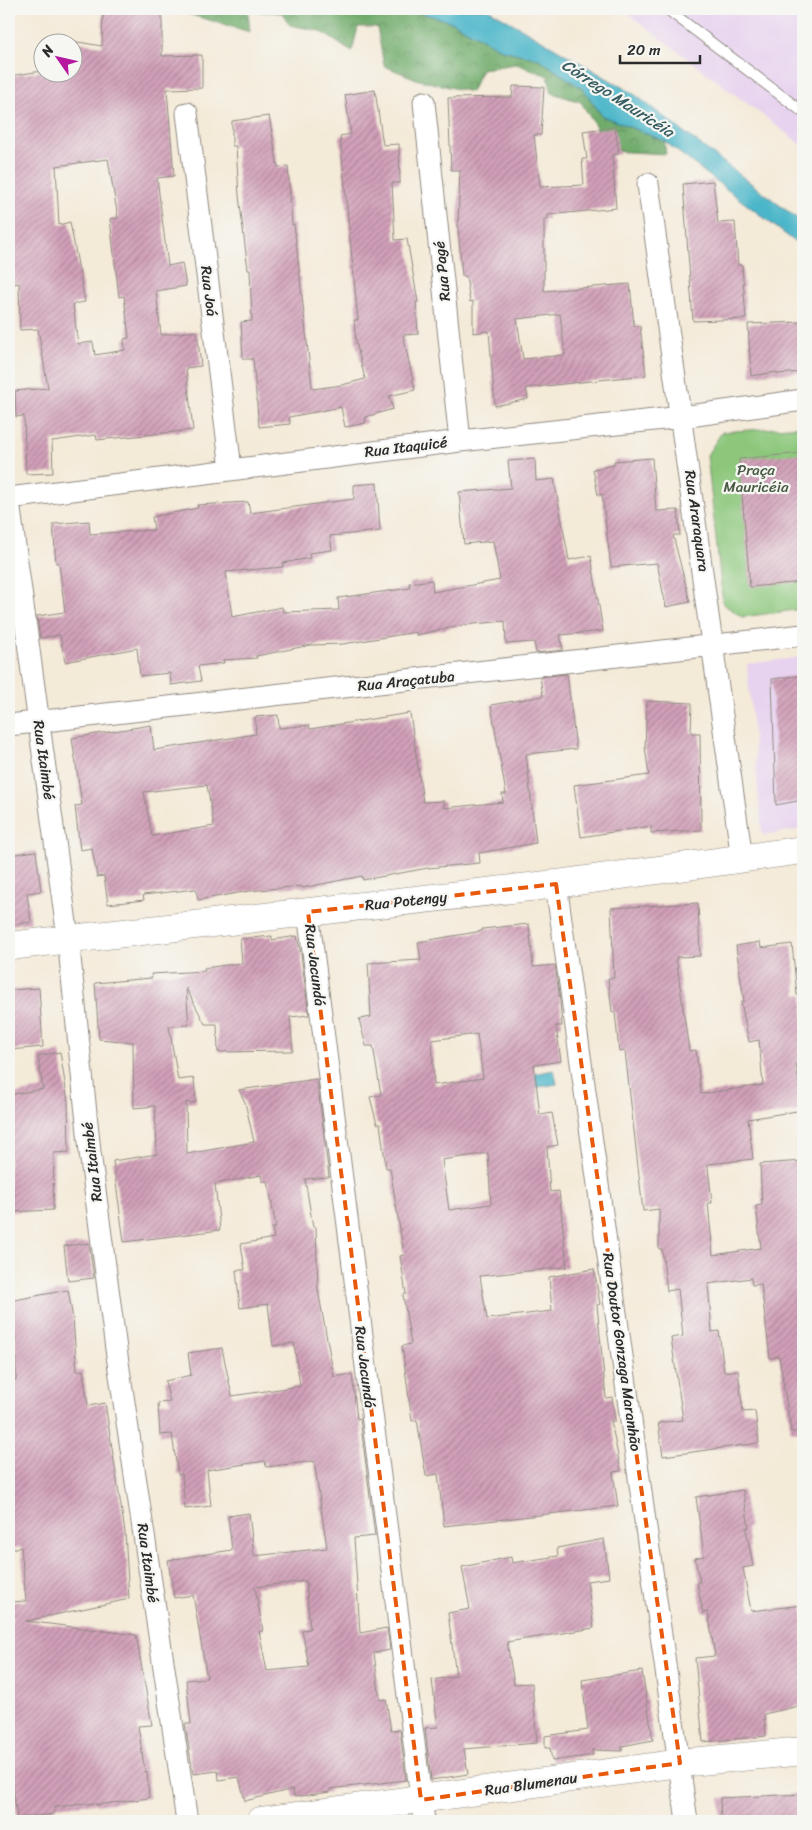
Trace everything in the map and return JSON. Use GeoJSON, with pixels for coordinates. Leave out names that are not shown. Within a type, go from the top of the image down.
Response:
{"type":"FeatureCollection","features":[{"type":"Feature","properties":{"kind":"main road","name":"Rua Potengy"},"geometry":{"type":"LineString","coordinates":[[9,946],[556,884],[803,850]]}},
{"type":"Feature","properties":{"kind":"main road","name":"Rua Blumenau"},"geometry":{"type":"LineString","coordinates":[[260,1821],[423,1811],[680,1763],[803,1751]]}},
{"type":"Feature","properties":{"kind":"street","name":"Rua Pagé"},"geometry":{"type":"LineString","coordinates":[[424,102],[460,441]]}},
{"type":"Feature","properties":{"kind":"street","name":"Rua Joá"},"geometry":{"type":"LineString","coordinates":[[187,114],[231,469]]}},
{"type":"Feature","properties":{"kind":"street","name":"Rua Araraquara"},"geometry":{"type":"LineString","coordinates":[[648,184],[742,858]]}},
{"type":"Feature","properties":{"kind":"street","name":"Rua Itaquicé"},"geometry":{"type":"LineString","coordinates":[[9,500],[231,469],[460,441],[682,417],[803,400]]}},
{"type":"Feature","properties":{"kind":"street","name":"Rua Itaimbé"},"geometry":{"type":"LineString","coordinates":[[9,500],[68,938],[90,1152],[107,1280],[187,1821]]}},
{"type":"Feature","properties":{"kind":"street","name":"Rua Araçatuba"},"geometry":{"type":"LineString","coordinates":[[9,725],[714,647],[803,635]]}},
{"type":"Feature","properties":{"kind":"street","name":"Rua Doutor Gonzaga Maranhão"},"geometry":{"type":"LineString","coordinates":[[556,884],[687,1821]]}},
{"type":"Feature","properties":{"kind":"street","name":"Rua Jacundá"},"geometry":{"type":"LineString","coordinates":[[308,912],[423,1811]]}},
{"type":"Feature","properties":{"kind":"lane"},"geometry":{"type":"LineString","coordinates":[[668,9],[803,112]]}},
{"type":"Feature","properties":{"kind":"highlighted area"},"geometry":{"type":"Polygon","coordinates":[[[556,884],[680,1763],[421,1800],[308,912],[556,884]]]}},
{"type":"Feature","properties":{"kind":"shaded area"},"geometry":{"type":"Polygon","coordinates":[[[622,9],[803,9],[803,146],[622,9]]]}},
{"type":"Feature","properties":{"kind":"shaded area"},"geometry":{"type":"Polygon","coordinates":[[[803,657],[803,829],[762,835],[747,664],[803,657]]]}},
{"type":"Feature","properties":{"kind":"green space"},"geometry":{"type":"Polygon","coordinates":[[[171,9],[408,9],[454,23],[502,50],[539,59],[584,90],[602,116],[664,141],[666,154],[610,151],[581,102],[552,93],[548,76],[516,64],[482,69],[471,92],[419,80],[384,66],[377,27],[358,27],[352,52],[320,31],[290,25],[282,13],[248,11],[250,32],[171,9]]]}},
{"type":"Feature","properties":{"kind":"green space","name":"Praça Mauricéia"},"geometry":{"type":"Polygon","coordinates":[[[803,426],[803,609],[742,617],[723,604],[707,455],[722,432],[803,426]]]}},
{"type":"Feature","properties":{"kind":"water","name":"Córrego Mauricéia"},"geometry":{"type":"Polygon","coordinates":[[[408,9],[488,9],[634,94],[803,223],[803,248],[664,141],[602,116],[584,90],[539,59],[502,50],[454,23],[408,9]]]}},
{"type":"Feature","properties":{"kind":"water"},"geometry":{"type":"Polygon","coordinates":[[[554,1070],[557,1084],[526,1089],[523,1076],[554,1070]]]}},
{"type":"Feature","properties":{"kind":"building"},"geometry":{"type":"Polygon","coordinates":[[[103,9],[162,9],[162,56],[202,55],[202,88],[167,89],[174,176],[157,178],[168,266],[182,263],[186,286],[156,291],[161,335],[197,331],[201,366],[186,368],[193,430],[97,440],[96,435],[52,441],[53,473],[26,474],[24,416],[16,417],[15,391],[48,388],[38,329],[20,330],[19,283],[9,285],[9,260],[14,259],[14,239],[9,210],[9,76],[32,73],[32,82],[82,82],[82,43],[102,46],[103,9]],[[108,159],[56,166],[59,225],[70,222],[85,302],[73,304],[78,344],[93,342],[95,355],[125,350],[124,339],[129,338],[124,296],[119,297],[110,219],[118,218],[108,159]]]}},
{"type":"Feature","properties":{"kind":"building"},"geometry":{"type":"Polygon","coordinates":[[[513,86],[544,87],[541,135],[534,135],[540,187],[584,185],[582,159],[587,159],[583,131],[615,127],[619,154],[612,155],[616,208],[548,215],[548,219],[544,219],[544,291],[630,284],[634,326],[640,326],[646,375],[526,388],[528,399],[495,406],[489,331],[473,333],[473,301],[470,302],[466,276],[462,276],[458,227],[460,170],[451,170],[448,98],[512,97],[513,86]],[[560,314],[517,319],[523,359],[565,355],[560,314]]]}},
{"type":"Feature","properties":{"kind":"building"},"geometry":{"type":"Polygon","coordinates":[[[375,90],[383,145],[399,144],[400,183],[392,183],[395,240],[407,239],[418,302],[416,302],[418,334],[403,335],[415,390],[389,396],[393,409],[365,417],[366,423],[345,427],[341,407],[289,417],[290,424],[259,427],[253,359],[243,359],[241,322],[252,321],[250,270],[248,270],[239,196],[236,146],[232,146],[232,121],[269,116],[278,167],[288,166],[292,225],[294,224],[312,387],[313,389],[342,385],[365,379],[356,342],[354,320],[358,320],[340,136],[351,134],[345,95],[375,90]]]}},
{"type":"Feature","properties":{"kind":"building"},"geometry":{"type":"Polygon","coordinates":[[[713,181],[718,223],[735,222],[738,265],[742,265],[746,319],[693,321],[683,184],[713,181]]]}},
{"type":"Feature","properties":{"kind":"building"},"geometry":{"type":"Polygon","coordinates":[[[803,322],[803,372],[777,374],[777,372],[751,376],[748,324],[803,322]]]}},
{"type":"Feature","properties":{"kind":"building"},"geometry":{"type":"Polygon","coordinates":[[[803,453],[803,582],[750,587],[739,459],[803,453]]]}},
{"type":"Feature","properties":{"kind":"building"},"geometry":{"type":"Polygon","coordinates":[[[652,458],[656,511],[678,510],[680,535],[673,535],[690,602],[666,607],[657,563],[611,567],[602,494],[598,495],[593,469],[614,465],[614,461],[652,458]]]}},
{"type":"Feature","properties":{"kind":"building"},"geometry":{"type":"Polygon","coordinates":[[[535,459],[536,481],[554,479],[569,560],[591,556],[603,631],[560,635],[563,650],[536,653],[534,642],[506,644],[505,621],[464,625],[416,635],[416,632],[343,644],[311,645],[256,656],[257,658],[223,660],[224,663],[198,666],[201,681],[171,685],[170,673],[140,676],[137,648],[65,662],[60,635],[40,638],[37,616],[65,612],[59,563],[56,563],[53,524],[89,521],[90,534],[154,530],[152,517],[198,508],[197,505],[248,502],[250,513],[354,499],[354,485],[377,483],[380,531],[330,536],[332,550],[309,553],[310,558],[283,563],[283,567],[226,572],[232,617],[282,607],[283,612],[339,610],[338,598],[410,588],[409,583],[432,580],[433,592],[500,580],[493,541],[464,544],[459,492],[511,488],[508,461],[535,459]]]}},
{"type":"Feature","properties":{"kind":"building"},"geometry":{"type":"Polygon","coordinates":[[[567,674],[576,749],[526,754],[536,843],[479,853],[480,863],[428,868],[363,880],[362,876],[302,888],[301,886],[249,891],[198,900],[196,889],[143,895],[144,900],[108,904],[104,876],[97,877],[92,848],[80,850],[75,806],[82,805],[72,738],[151,725],[154,750],[256,734],[255,717],[278,715],[279,728],[309,725],[310,729],[410,713],[423,802],[444,801],[444,808],[503,802],[502,794],[506,794],[491,705],[543,696],[540,677],[567,674]],[[207,785],[144,792],[152,836],[214,826],[207,785]]]}},
{"type":"Feature","properties":{"kind":"building"},"geometry":{"type":"Polygon","coordinates":[[[803,675],[803,800],[776,805],[772,679],[803,675]]]}},
{"type":"Feature","properties":{"kind":"building"},"geometry":{"type":"Polygon","coordinates":[[[647,701],[692,703],[691,733],[700,733],[701,830],[651,833],[651,826],[581,837],[574,785],[649,775],[645,747],[647,701]]]}},
{"type":"Feature","properties":{"kind":"building"},"geometry":{"type":"Polygon","coordinates":[[[36,851],[41,891],[27,893],[31,922],[11,925],[9,918],[9,855],[36,851]]]}},
{"type":"Feature","properties":{"kind":"building"},"geometry":{"type":"Polygon","coordinates":[[[698,903],[700,956],[676,957],[689,1051],[696,1050],[701,1094],[763,1085],[759,1040],[749,1042],[741,1002],[744,1001],[736,946],[760,942],[761,948],[792,944],[797,995],[803,994],[803,1045],[800,1045],[802,1063],[796,1064],[803,1110],[748,1119],[753,1159],[708,1164],[712,1203],[708,1203],[713,1255],[761,1248],[756,1206],[762,1205],[760,1164],[803,1161],[803,1431],[791,1432],[779,1356],[770,1358],[761,1284],[752,1285],[751,1278],[708,1284],[712,1332],[719,1331],[724,1372],[738,1370],[743,1412],[755,1411],[759,1443],[663,1456],[658,1423],[683,1420],[671,1338],[683,1336],[678,1289],[667,1291],[662,1249],[659,1249],[659,1209],[643,1211],[625,1051],[619,1052],[615,1012],[612,1012],[608,978],[614,978],[611,908],[698,903]]]}},
{"type":"Feature","properties":{"kind":"building"},"geometry":{"type":"Polygon","coordinates":[[[529,924],[533,967],[555,965],[562,1026],[556,1026],[561,1061],[534,1065],[540,1115],[552,1113],[558,1145],[547,1147],[550,1192],[559,1191],[567,1267],[480,1276],[487,1319],[552,1311],[549,1277],[594,1269],[600,1304],[597,1305],[606,1398],[612,1397],[615,1421],[611,1421],[621,1471],[613,1472],[618,1506],[444,1526],[438,1474],[426,1476],[417,1420],[412,1421],[402,1346],[411,1344],[403,1295],[406,1294],[400,1256],[404,1255],[390,1168],[386,1168],[380,1124],[377,1124],[370,1097],[381,1095],[373,1046],[366,1046],[359,1019],[371,1017],[368,963],[421,960],[418,942],[482,931],[482,929],[529,924]],[[477,1034],[432,1040],[434,1085],[483,1078],[477,1034]],[[488,1153],[442,1160],[449,1210],[491,1204],[488,1153]]]}},
{"type":"Feature","properties":{"kind":"building"},"geometry":{"type":"Polygon","coordinates":[[[272,936],[272,940],[297,936],[309,1015],[290,1017],[293,1051],[218,1052],[217,1024],[205,1024],[186,988],[189,1025],[169,1026],[178,1080],[194,1078],[196,1102],[186,1103],[187,1154],[254,1142],[245,1102],[239,1090],[317,1079],[329,1177],[305,1179],[313,1227],[316,1227],[318,1290],[334,1377],[352,1374],[357,1419],[360,1418],[375,1536],[354,1538],[360,1633],[387,1628],[390,1650],[374,1653],[380,1700],[386,1699],[391,1731],[400,1730],[406,1780],[330,1789],[330,1792],[294,1797],[293,1789],[245,1801],[239,1777],[219,1780],[218,1771],[193,1774],[185,1724],[191,1724],[186,1680],[207,1678],[193,1595],[174,1598],[168,1560],[232,1550],[228,1516],[249,1513],[254,1556],[327,1548],[314,1461],[266,1467],[265,1461],[207,1470],[211,1506],[185,1509],[182,1474],[178,1475],[172,1434],[160,1435],[158,1403],[170,1402],[165,1381],[191,1375],[188,1353],[222,1348],[232,1396],[300,1386],[294,1343],[273,1346],[268,1304],[240,1308],[236,1270],[245,1270],[241,1244],[274,1238],[272,1228],[276,1228],[268,1181],[262,1181],[261,1175],[215,1184],[220,1230],[124,1242],[113,1161],[157,1154],[155,1106],[134,1108],[133,1042],[99,1039],[95,983],[152,978],[151,974],[205,971],[204,968],[242,963],[240,939],[272,936]],[[306,1581],[255,1587],[263,1631],[259,1631],[267,1671],[309,1667],[302,1630],[310,1629],[306,1581]]]}},
{"type":"Feature","properties":{"kind":"building"},"geometry":{"type":"Polygon","coordinates":[[[39,988],[43,1047],[9,1050],[9,990],[39,988]]]}},
{"type":"Feature","properties":{"kind":"building"},"geometry":{"type":"Polygon","coordinates":[[[60,1052],[68,1102],[69,1152],[54,1153],[53,1210],[9,1212],[9,1095],[43,1089],[38,1056],[60,1052]]]}},
{"type":"Feature","properties":{"kind":"building"},"geometry":{"type":"Polygon","coordinates":[[[89,1243],[94,1278],[68,1281],[64,1246],[89,1243]]]}},
{"type":"Feature","properties":{"kind":"building"},"geometry":{"type":"Polygon","coordinates":[[[68,1290],[73,1319],[77,1371],[83,1370],[88,1406],[105,1403],[125,1532],[129,1599],[26,1621],[136,1635],[152,1725],[138,1726],[145,1772],[147,1771],[149,1798],[96,1805],[96,1803],[54,1807],[54,1814],[17,1818],[9,1756],[9,1622],[12,1622],[10,1602],[26,1601],[21,1547],[9,1549],[9,1438],[12,1438],[9,1412],[9,1381],[16,1380],[15,1334],[9,1335],[9,1301],[68,1290]]]}},
{"type":"Feature","properties":{"kind":"building"},"geometry":{"type":"Polygon","coordinates":[[[743,1490],[749,1528],[746,1528],[753,1566],[743,1568],[751,1611],[803,1605],[803,1705],[764,1714],[766,1736],[703,1742],[695,1658],[715,1656],[708,1612],[703,1613],[697,1582],[700,1582],[695,1558],[704,1556],[696,1497],[743,1490]]]}},
{"type":"Feature","properties":{"kind":"building"},"geometry":{"type":"Polygon","coordinates":[[[604,1539],[609,1578],[587,1581],[594,1628],[507,1642],[514,1684],[532,1683],[537,1743],[464,1749],[468,1774],[431,1780],[425,1728],[438,1727],[432,1680],[456,1676],[448,1613],[470,1609],[462,1567],[511,1557],[512,1563],[558,1556],[557,1548],[604,1539]]]}},
{"type":"Feature","properties":{"kind":"building"},"geometry":{"type":"Polygon","coordinates":[[[642,1671],[653,1740],[622,1746],[622,1751],[592,1750],[593,1755],[552,1761],[550,1748],[545,1748],[545,1736],[588,1730],[582,1680],[642,1671]]]}},
{"type":"Feature","properties":{"kind":"building"},"geometry":{"type":"Polygon","coordinates":[[[803,1794],[803,1821],[721,1821],[720,1798],[803,1794]]]}}]}
